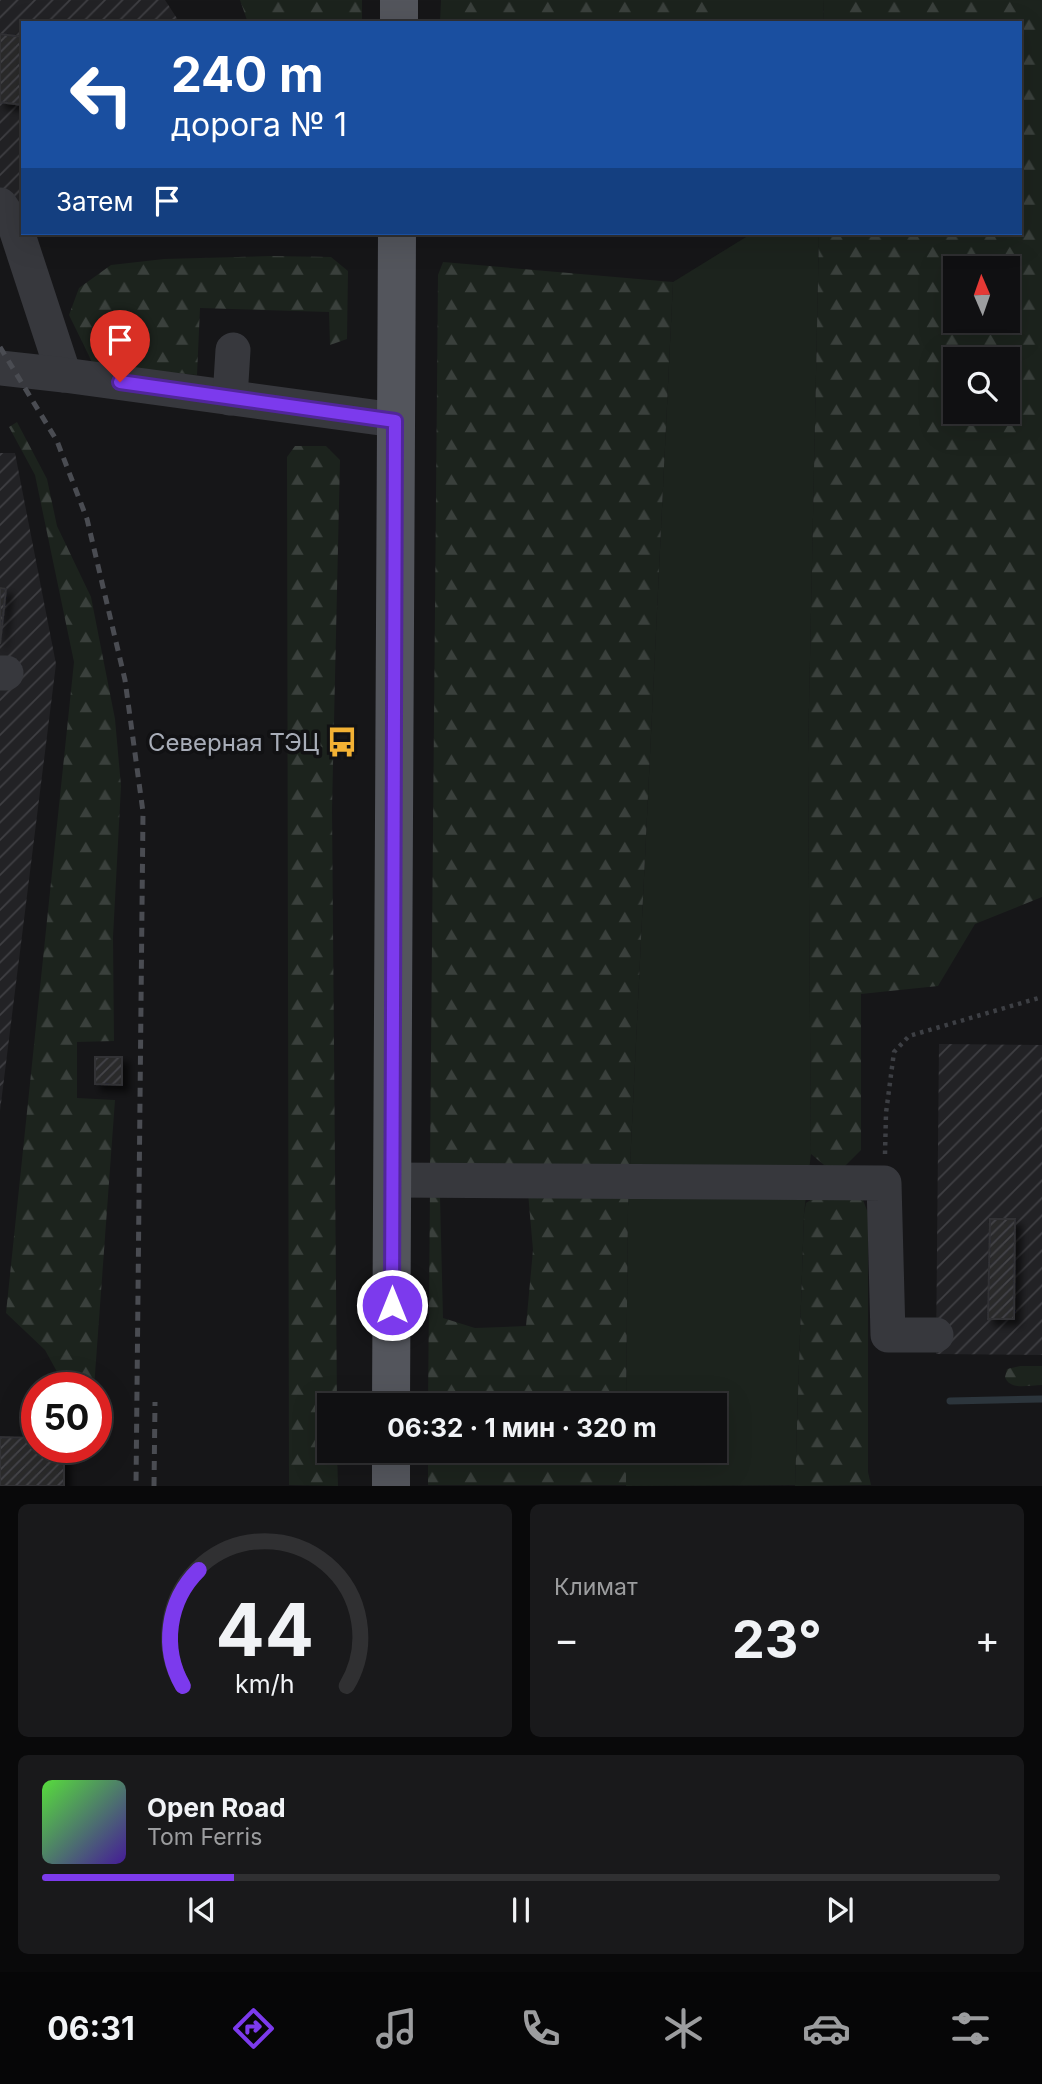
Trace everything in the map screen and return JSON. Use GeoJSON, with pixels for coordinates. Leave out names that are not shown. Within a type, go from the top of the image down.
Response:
{"type":"FeatureCollection","features":[{"type":"Feature","properties":{"kind":"main road"},"geometry":{"type":"LineString","coordinates":[[399,0],[399,21]]}},
{"type":"Feature","properties":{"kind":"main road"},"geometry":{"type":"LineString","coordinates":[[391,1393],[397,235]]}},
{"type":"Feature","properties":{"kind":"main road"},"geometry":{"type":"LineString","coordinates":[[391,1463],[391,1486]]}},
{"type":"Feature","properties":{"kind":"street"},"geometry":{"type":"LineString","coordinates":[[0,205],[16,229],[64,375]]}},
{"type":"Feature","properties":{"kind":"street"},"geometry":{"type":"LineString","coordinates":[[230,398],[233,350]]}},
{"type":"Feature","properties":{"kind":"street"},"geometry":{"type":"LineString","coordinates":[[0,368],[395,421]]}},
{"type":"Feature","properties":{"kind":"street"},"geometry":{"type":"LineString","coordinates":[[392,1180],[884,1183],[888,1335],[936,1335]]}},
{"type":"Feature","properties":{"kind":"path"},"geometry":{"type":"LineString","coordinates":[[884,1183],[886,1113],[894,1052],[909,1036],[1042,997]]}},
{"type":"Feature","properties":{"kind":"shaded area"},"geometry":{"type":"Polygon","coordinates":[[[0,0],[165,0],[179,21],[21,21],[21,226],[0,236],[0,0]]]}},
{"type":"Feature","properties":{"kind":"shaded area"},"geometry":{"type":"Polygon","coordinates":[[[0,453],[15,453],[56,664],[0,1111],[0,453]]]}},
{"type":"Feature","properties":{"kind":"shaded area"},"geometry":{"type":"Polygon","coordinates":[[[939,1044],[1042,1045],[1042,1355],[936,1354],[939,1044]]]}},
{"type":"Feature","properties":{"kind":"green space"},"geometry":{"type":"Polygon","coordinates":[[[240,0],[362,0],[362,21],[247,21],[240,0]]]}},
{"type":"Feature","properties":{"kind":"green space"},"geometry":{"type":"Polygon","coordinates":[[[441,0],[712,0],[712,21],[440,21],[441,0]]]}},
{"type":"Feature","properties":{"kind":"green space"},"geometry":{"type":"Polygon","coordinates":[[[712,0],[824,0],[823,21],[712,21],[712,0]]]}},
{"type":"Feature","properties":{"kind":"green space"},"geometry":{"type":"Polygon","coordinates":[[[824,0],[1042,0],[1042,897],[975,924],[938,986],[861,994],[861,1150],[836,1175],[811,1154],[808,755],[819,235],[1022,235],[1022,21],[823,21],[824,0]]]}},
{"type":"Feature","properties":{"kind":"green space"},"geometry":{"type":"Polygon","coordinates":[[[746,235],[819,235],[808,755],[811,1154],[804,1214],[795,1485],[626,1486],[626,1463],[727,1463],[727,1393],[626,1393],[628,1206],[673,282],[746,235]]]}},
{"type":"Feature","properties":{"kind":"green space"},"geometry":{"type":"Polygon","coordinates":[[[331,257],[348,271],[347,339],[330,345],[329,312],[200,308],[197,375],[94,366],[69,315],[79,288],[111,265],[164,259],[331,257]]]}},
{"type":"Feature","properties":{"kind":"green space"},"geometry":{"type":"Polygon","coordinates":[[[443,262],[673,282],[628,1206],[626,1393],[428,1393],[430,1191],[440,1196],[443,1318],[475,1328],[526,1326],[533,1250],[526,1170],[430,1166],[438,275],[443,262]]]}},
{"type":"Feature","properties":{"kind":"green space"},"geometry":{"type":"Polygon","coordinates":[[[17,422],[47,479],[57,526],[91,597],[115,719],[121,786],[113,937],[114,1041],[77,1042],[77,1098],[115,1100],[95,1372],[57,1372],[45,1350],[6,1313],[74,662],[35,475],[9,427],[17,422]]]}},
{"type":"Feature","properties":{"kind":"green space"},"geometry":{"type":"Polygon","coordinates":[[[295,446],[326,446],[340,460],[332,809],[337,1393],[317,1393],[317,1463],[337,1463],[338,1486],[289,1485],[287,457],[295,446]]]}},
{"type":"Feature","properties":{"kind":"green space"},"geometry":{"type":"Polygon","coordinates":[[[851,1194],[863,1200],[868,1213],[868,1472],[871,1485],[795,1486],[806,1203],[817,1196],[851,1194]]]}},
{"type":"Feature","properties":{"kind":"green space"},"geometry":{"type":"Polygon","coordinates":[[[1042,1366],[1042,1385],[1015,1386],[1005,1377],[1007,1369],[1042,1366]]]}},
{"type":"Feature","properties":{"kind":"green space"},"geometry":{"type":"Polygon","coordinates":[[[428,1463],[626,1463],[626,1485],[428,1485],[428,1463]]]}},
{"type":"Feature","properties":{"kind":"building"},"geometry":{"type":"Polygon","coordinates":[[[0,34],[21,37],[21,105],[0,102],[0,34]]]}},
{"type":"Feature","properties":{"kind":"building"},"geometry":{"type":"Polygon","coordinates":[[[0,588],[6,589],[0,644],[0,588]]]}},
{"type":"Feature","properties":{"kind":"building"},"geometry":{"type":"Polygon","coordinates":[[[95,1057],[122,1057],[122,1085],[95,1084],[95,1057]]]}},
{"type":"Feature","properties":{"kind":"building"},"geometry":{"type":"Polygon","coordinates":[[[990,1219],[1015,1219],[1014,1319],[988,1319],[990,1219]]]}},
{"type":"Feature","properties":{"kind":"building"},"geometry":{"type":"Polygon","coordinates":[[[0,1437],[21,1438],[21,1463],[64,1463],[64,1486],[0,1486],[0,1437]]]}},
{"type":"Feature","properties":{"kind":"waterway"},"geometry":{"type":"LineString","coordinates":[[950,1401],[1042,1399]]}},
{"type":"Feature","properties":{"kind":"railway"},"geometry":{"type":"LineString","coordinates":[[0,347],[57,441],[87,519],[125,680],[143,812],[136,1486]]}},
{"type":"Feature","properties":{"kind":"railway"},"geometry":{"type":"LineString","coordinates":[[154,1486],[155,1402]]}},
{"type":"Feature","properties":{"kind":"place","name":"Северная ТЭЦ"},"geometry":{"type":"Point","coordinates":[342,742]}},
{"type":"Feature","properties":{"kind":"route"},"geometry":{"type":"LineString","coordinates":[[120,382],[395,421],[392,1305]]}}]}
